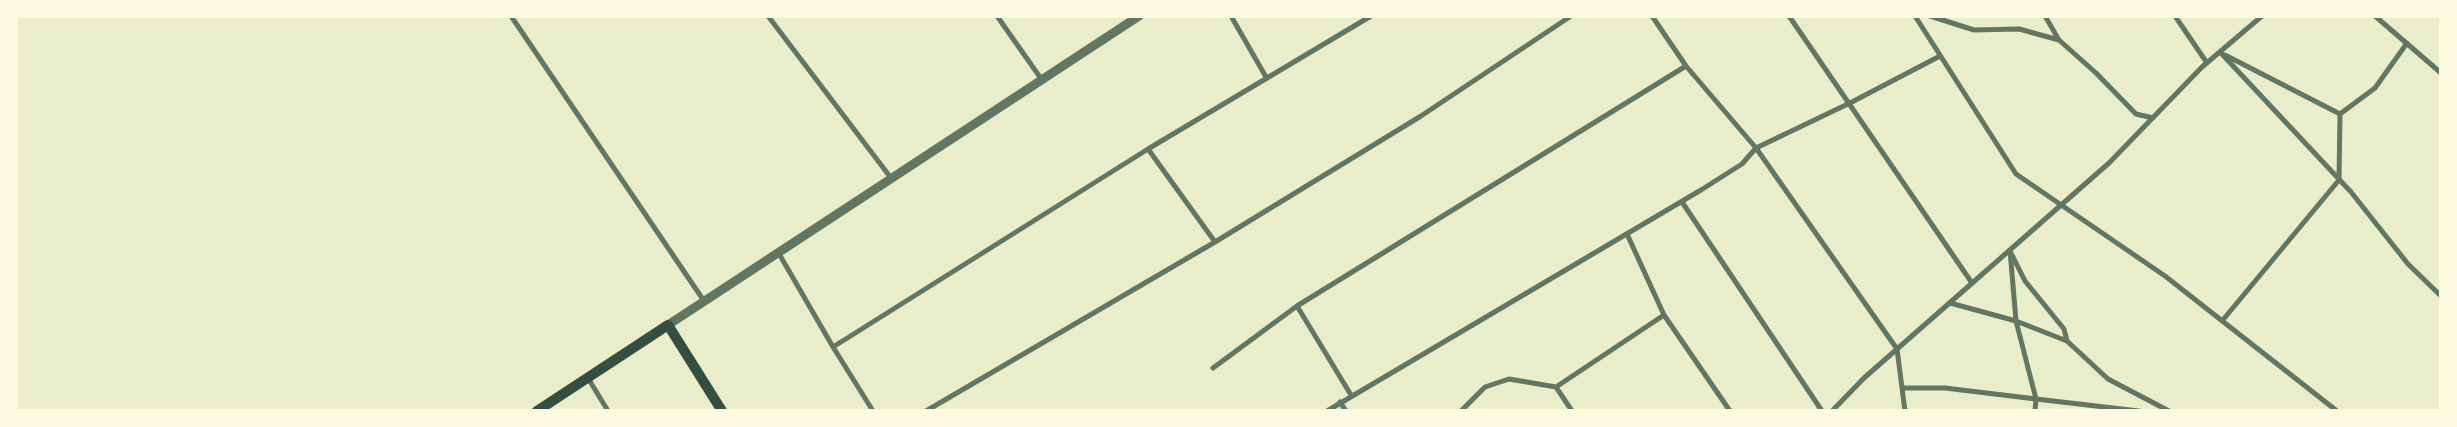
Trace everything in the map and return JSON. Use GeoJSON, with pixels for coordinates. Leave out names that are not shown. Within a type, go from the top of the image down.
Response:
{"type":"FeatureCollection","features":[{"type":"Feature","properties":{"kind":"main road"},"geometry":{"type":"LineString","coordinates":[[537,411],[668,325],[722,411]]}},
{"type":"Feature","properties":{"kind":"street"},"geometry":{"type":"LineString","coordinates":[[511,16],[704,301]]}},
{"type":"Feature","properties":{"kind":"street"},"geometry":{"type":"LineString","coordinates":[[768,16],[892,178]]}},
{"type":"Feature","properties":{"kind":"street"},"geometry":{"type":"LineString","coordinates":[[997,16],[1042,80]]}},
{"type":"Feature","properties":{"kind":"street"},"geometry":{"type":"LineString","coordinates":[[668,325],[1139,16]]}},
{"type":"Feature","properties":{"kind":"street"},"geometry":{"type":"LineString","coordinates":[[1231,16],[1266,78]]}},
{"type":"Feature","properties":{"kind":"street"},"geometry":{"type":"LineString","coordinates":[[833,348],[1148,149],[1371,16]]}},
{"type":"Feature","properties":{"kind":"street"},"geometry":{"type":"LineString","coordinates":[[926,411],[1214,242],[1421,116],[1571,16]]}},
{"type":"Feature","properties":{"kind":"street"},"geometry":{"type":"LineString","coordinates":[[1652,16],[1686,66],[1756,148],[1897,349],[1905,411]]}},
{"type":"Feature","properties":{"kind":"street"},"geometry":{"type":"LineString","coordinates":[[1789,16],[1972,283]]}},
{"type":"Feature","properties":{"kind":"street"},"geometry":{"type":"LineString","coordinates":[[1915,16],[2016,174],[2165,276],[2337,411]]}},
{"type":"Feature","properties":{"kind":"street"},"geometry":{"type":"LineString","coordinates":[[1930,16],[1974,30],[2019,29],[2058,40]]}},
{"type":"Feature","properties":{"kind":"street"},"geometry":{"type":"LineString","coordinates":[[2045,16],[2058,40],[2096,73],[2136,114],[2152,118]]}},
{"type":"Feature","properties":{"kind":"street"},"geometry":{"type":"LineString","coordinates":[[2175,16],[2207,63]]}},
{"type":"Feature","properties":{"kind":"street"},"geometry":{"type":"LineString","coordinates":[[1834,410],[1897,349],[2109,163],[2207,63],[2262,16]]}},
{"type":"Feature","properties":{"kind":"street"},"geometry":{"type":"LineString","coordinates":[[2375,16],[2441,73]]}},
{"type":"Feature","properties":{"kind":"street"},"geometry":{"type":"LineString","coordinates":[[2340,114],[2375,88],[2407,43]]}},
{"type":"Feature","properties":{"kind":"street"},"geometry":{"type":"LineString","coordinates":[[2220,52],[2340,114]]}},
{"type":"Feature","properties":{"kind":"street"},"geometry":{"type":"LineString","coordinates":[[2220,52],[2339,180],[2408,264],[2441,296]]}},
{"type":"Feature","properties":{"kind":"street"},"geometry":{"type":"LineString","coordinates":[[1328,411],[1351,395],[1682,202],[1742,164],[1756,148],[1850,103],[1940,56]]}},
{"type":"Feature","properties":{"kind":"street"},"geometry":{"type":"LineString","coordinates":[[1213,368],[1297,306],[1686,66]]}},
{"type":"Feature","properties":{"kind":"street"},"geometry":{"type":"LineString","coordinates":[[2222,321],[2339,180],[2340,114]]}},
{"type":"Feature","properties":{"kind":"street"},"geometry":{"type":"LineString","coordinates":[[1148,149],[1214,242]]}},
{"type":"Feature","properties":{"kind":"street"},"geometry":{"type":"LineString","coordinates":[[1682,202],[1822,411]]}},
{"type":"Feature","properties":{"kind":"street"},"geometry":{"type":"LineString","coordinates":[[1627,234],[1664,315],[1730,411]]}},
{"type":"Feature","properties":{"kind":"street"},"geometry":{"type":"LineString","coordinates":[[2010,250],[2016,321],[2036,399],[2035,411]]}},
{"type":"Feature","properties":{"kind":"street"},"geometry":{"type":"LineString","coordinates":[[2010,250],[2025,281],[2064,329],[2067,341]]}},
{"type":"Feature","properties":{"kind":"street"},"geometry":{"type":"LineString","coordinates":[[778,252],[833,348],[873,411]]}},
{"type":"Feature","properties":{"kind":"street"},"geometry":{"type":"LineString","coordinates":[[1950,303],[2016,321],[2067,341],[2108,379],[2169,411]]}},
{"type":"Feature","properties":{"kind":"street"},"geometry":{"type":"LineString","coordinates":[[1297,306],[1351,395]]}},
{"type":"Feature","properties":{"kind":"street"},"geometry":{"type":"LineString","coordinates":[[1462,411],[1485,387],[1509,379],[1556,387],[1664,315]]}},
{"type":"Feature","properties":{"kind":"street"},"geometry":{"type":"LineString","coordinates":[[587,378],[608,411]]}},
{"type":"Feature","properties":{"kind":"street"},"geometry":{"type":"LineString","coordinates":[[1556,387],[1572,411]]}},
{"type":"Feature","properties":{"kind":"street"},"geometry":{"type":"LineString","coordinates":[[1902,388],[1945,388],[2139,411]]}},
{"type":"Feature","properties":{"kind":"street"},"geometry":{"type":"LineString","coordinates":[[1340,402],[1346,411]]}}]}
